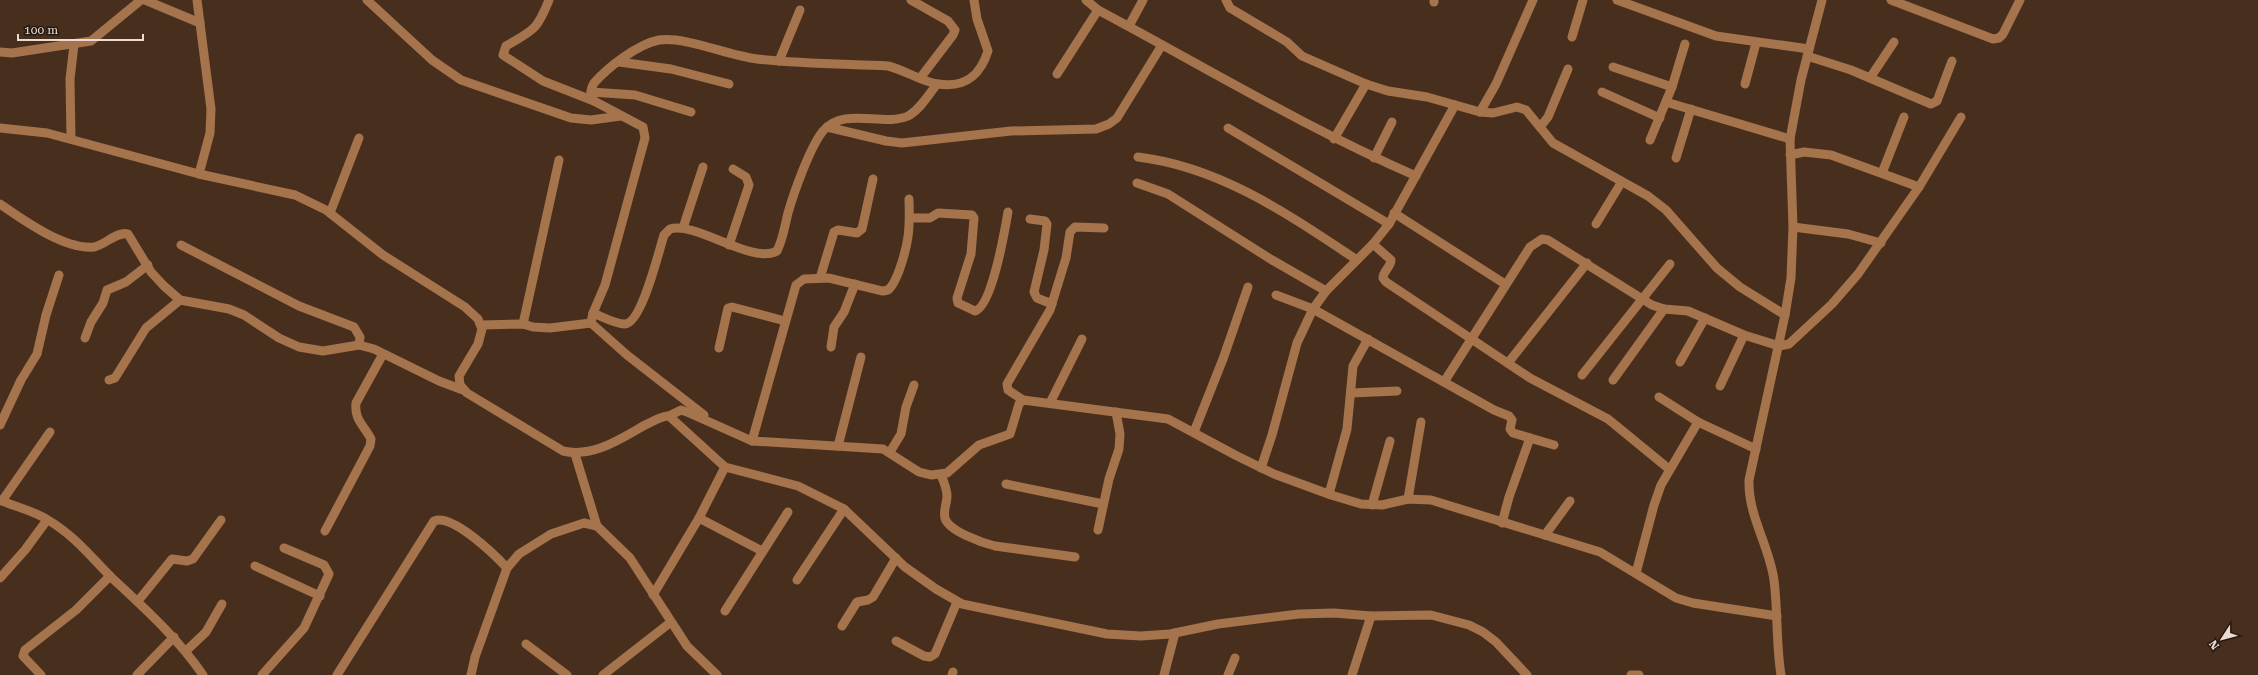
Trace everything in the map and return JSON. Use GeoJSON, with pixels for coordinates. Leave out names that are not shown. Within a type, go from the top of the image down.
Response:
{"type":"FeatureCollection","features":[{"type":"Feature","properties":{"kind":"street"},"geometry":{"type":"LineString","coordinates":[[0,52],[12,53],[74,45],[97,38],[141,0]]}},
{"type":"Feature","properties":{"kind":"street"},"geometry":{"type":"LineString","coordinates":[[145,0],[200,23]]}},
{"type":"Feature","properties":{"kind":"street"},"geometry":{"type":"LineString","coordinates":[[197,0],[211,109],[210,133],[199,174]]}},
{"type":"Feature","properties":{"kind":"street"},"geometry":{"type":"LineString","coordinates":[[367,0],[432,60],[461,80],[571,118],[591,120],[621,116]]}},
{"type":"Feature","properties":{"kind":"street"},"geometry":{"type":"LineString","coordinates":[[549,0],[538,25],[533,31],[506,46],[504,55],[543,81],[592,97],[621,116],[643,127],[645,138],[604,285],[593,313],[591,323]]}},
{"type":"Feature","properties":{"kind":"street"},"geometry":{"type":"LineString","coordinates":[[911,0],[948,21],[955,30],[953,35],[921,78]]}},
{"type":"Feature","properties":{"kind":"street"},"geometry":{"type":"LineString","coordinates":[[592,97],[591,88],[598,78],[634,51],[660,40],[678,41],[736,56],[779,61],[888,66],[900,69],[937,84],[964,83],[971,80],[986,60],[988,51],[977,19],[974,0]]}},
{"type":"Feature","properties":{"kind":"street"},"geometry":{"type":"LineString","coordinates":[[1086,0],[1098,10],[1255,98],[1334,139],[1416,176]]}},
{"type":"Feature","properties":{"kind":"street"},"geometry":{"type":"LineString","coordinates":[[1128,26],[1143,0]]}},
{"type":"Feature","properties":{"kind":"street"},"geometry":{"type":"LineString","coordinates":[[1226,0],[1230,8],[1287,42],[1302,56],[1366,84],[1480,112],[1493,113],[1517,107],[1526,110],[1553,143],[1622,183],[1648,196],[1666,210],[1717,268],[1740,287],[1785,315]]}},
{"type":"Feature","properties":{"kind":"street"},"geometry":{"type":"LineString","coordinates":[[1480,112],[1496,84],[1533,0]]}},
{"type":"Feature","properties":{"kind":"street"},"geometry":{"type":"LineString","coordinates":[[1572,37],[1583,0]]}},
{"type":"Feature","properties":{"kind":"street"},"geometry":{"type":"LineString","coordinates":[[1617,0],[1716,36],[1808,53],[1934,104],[1952,61]]}},
{"type":"Feature","properties":{"kind":"street"},"geometry":{"type":"LineString","coordinates":[[1781,675],[1774,580],[1768,554],[1748,496],[1749,480],[1785,315],[1791,278],[1793,226],[1790,139],[1795,107],[1822,0]]}},
{"type":"Feature","properties":{"kind":"street"},"geometry":{"type":"LineString","coordinates":[[1891,0],[1994,39],[1999,38],[2003,34],[2020,0]]}},
{"type":"Feature","properties":{"kind":"street"},"geometry":{"type":"LineString","coordinates":[[779,61],[800,10]]}},
{"type":"Feature","properties":{"kind":"street"},"geometry":{"type":"LineString","coordinates":[[1057,74],[1098,10]]}},
{"type":"Feature","properties":{"kind":"street"},"geometry":{"type":"LineString","coordinates":[[1870,78],[1894,42]]}},
{"type":"Feature","properties":{"kind":"street"},"geometry":{"type":"LineString","coordinates":[[1745,84],[1756,43]]}},
{"type":"Feature","properties":{"kind":"street"},"geometry":{"type":"LineString","coordinates":[[1650,140],[1672,88],[1685,44]]}},
{"type":"Feature","properties":{"kind":"street"},"geometry":{"type":"LineString","coordinates":[[71,140],[70,79],[74,45]]}},
{"type":"Feature","properties":{"kind":"street"},"geometry":{"type":"LineString","coordinates":[[827,127],[886,141],[902,143],[1011,131],[1096,129],[1109,124],[1118,118],[1162,45]]}},
{"type":"Feature","properties":{"kind":"street"},"geometry":{"type":"LineString","coordinates":[[619,62],[671,69],[729,84]]}},
{"type":"Feature","properties":{"kind":"street"},"geometry":{"type":"LineString","coordinates":[[1613,67],[1672,88]]}},
{"type":"Feature","properties":{"kind":"street"},"geometry":{"type":"LineString","coordinates":[[1540,127],[1548,117],[1568,69]]}},
{"type":"Feature","properties":{"kind":"street"},"geometry":{"type":"LineString","coordinates":[[593,313],[618,323],[626,324],[632,321],[641,307],[664,235],[670,229],[683,228],[729,244],[766,254],[777,251],[789,211],[815,144],[827,127],[843,120],[898,118],[908,116],[916,111],[937,84]]}},
{"type":"Feature","properties":{"kind":"street"},"geometry":{"type":"LineString","coordinates":[[1334,139],[1366,84]]}},
{"type":"Feature","properties":{"kind":"street"},"geometry":{"type":"LineString","coordinates":[[1602,92],[1660,118]]}},
{"type":"Feature","properties":{"kind":"street"},"geometry":{"type":"LineString","coordinates":[[592,97],[635,95],[691,112]]}},
{"type":"Feature","properties":{"kind":"street"},"geometry":{"type":"LineString","coordinates":[[1666,102],[1790,139]]}},
{"type":"Feature","properties":{"kind":"street"},"geometry":{"type":"LineString","coordinates":[[1261,468],[1272,435],[1297,344],[1313,309],[1326,291],[1357,260],[1389,224],[1455,105]]}},
{"type":"Feature","properties":{"kind":"street"},"geometry":{"type":"LineString","coordinates":[[1676,158],[1691,109]]}},
{"type":"Feature","properties":{"kind":"street"},"geometry":{"type":"LineString","coordinates":[[1882,173],[1904,117]]}},
{"type":"Feature","properties":{"kind":"street"},"geometry":{"type":"LineString","coordinates":[[1444,382],[1530,246],[1542,239],[1548,240],[1587,263],[1652,305],[1664,309],[1688,311],[1744,335],[1778,346],[1784,346],[1794,341],[1832,304],[1881,243],[1919,187],[1961,118]]}},
{"type":"Feature","properties":{"kind":"street"},"geometry":{"type":"LineString","coordinates":[[1374,158],[1392,122]]}},
{"type":"Feature","properties":{"kind":"street"},"geometry":{"type":"LineString","coordinates":[[0,128],[47,133],[199,174],[295,195],[330,214],[383,255],[465,307],[482,325],[523,324],[533,327],[550,328],[591,323],[664,385],[729,431]]}},
{"type":"Feature","properties":{"kind":"street"},"geometry":{"type":"LineString","coordinates":[[1228,128],[1389,224]]}},
{"type":"Feature","properties":{"kind":"street"},"geometry":{"type":"LineString","coordinates":[[330,214],[359,138]]}},
{"type":"Feature","properties":{"kind":"street"},"geometry":{"type":"LineString","coordinates":[[1790,155],[1804,152],[1817,152],[1882,173],[1919,187]]}},
{"type":"Feature","properties":{"kind":"street"},"geometry":{"type":"LineString","coordinates":[[1138,157],[1160,160],[1193,169],[1253,194],[1357,260]]}},
{"type":"Feature","properties":{"kind":"street"},"geometry":{"type":"LineString","coordinates":[[523,324],[559,160]]}},
{"type":"Feature","properties":{"kind":"street"},"geometry":{"type":"LineString","coordinates":[[683,228],[703,167]]}},
{"type":"Feature","properties":{"kind":"street"},"geometry":{"type":"LineString","coordinates":[[729,244],[749,185],[746,177],[733,169]]}},
{"type":"Feature","properties":{"kind":"street"},"geometry":{"type":"LineString","coordinates":[[820,278],[834,232],[838,230],[857,233],[862,229],[873,179]]}},
{"type":"Feature","properties":{"kind":"street"},"geometry":{"type":"LineString","coordinates":[[1137,182],[1168,194],[1272,260],[1326,291]]}},
{"type":"Feature","properties":{"kind":"street"},"geometry":{"type":"LineString","coordinates":[[1596,224],[1622,183]]}},
{"type":"Feature","properties":{"kind":"street"},"geometry":{"type":"LineString","coordinates":[[752,441],[785,321],[800,281],[804,279],[829,278],[883,291],[892,287],[907,248],[910,218],[909,199]]}},
{"type":"Feature","properties":{"kind":"street"},"geometry":{"type":"LineString","coordinates":[[0,204],[39,229],[81,246],[98,246],[121,234],[128,234],[148,266],[164,286],[180,300],[229,309],[244,315],[279,338],[299,347],[323,351],[359,345],[383,354],[439,381],[463,390],[563,451],[575,454],[604,447],[658,419],[681,410],[752,441],[878,449],[890,452],[919,472],[930,475],[941,475],[953,470],[979,445],[1010,434],[1019,404],[1023,400]]}},
{"type":"Feature","properties":{"kind":"street"},"geometry":{"type":"LineString","coordinates":[[910,218],[930,218],[938,213],[972,215],[974,218],[971,254],[957,298],[958,302],[975,311],[981,307],[995,275],[1008,212]]}},
{"type":"Feature","properties":{"kind":"street"},"geometry":{"type":"LineString","coordinates":[[1394,213],[1505,284]]}},
{"type":"Feature","properties":{"kind":"street"},"geometry":{"type":"LineString","coordinates":[[1030,219],[1045,221],[1047,224],[1044,250],[1034,292],[1037,298],[1052,304]]}},
{"type":"Feature","properties":{"kind":"street"},"geometry":{"type":"LineString","coordinates":[[1793,226],[1848,234],[1881,243]]}},
{"type":"Feature","properties":{"kind":"street"},"geometry":{"type":"LineString","coordinates":[[1104,228],[1075,227],[1070,232],[1066,258],[1052,304],[1007,384],[1008,390],[1023,400],[1168,419],[1261,468],[1329,494],[1361,504],[1372,505],[1408,499],[1431,500],[1600,552],[1676,598],[1693,604],[1777,616]]}},
{"type":"Feature","properties":{"kind":"street"},"geometry":{"type":"LineString","coordinates":[[1372,244],[1391,260],[1391,264],[1383,274],[1383,278],[1386,282],[1558,395],[1608,419],[1669,469]]}},
{"type":"Feature","properties":{"kind":"street"},"geometry":{"type":"LineString","coordinates":[[181,245],[299,306],[354,327],[359,332],[359,345]]}},
{"type":"Feature","properties":{"kind":"street"},"geometry":{"type":"LineString","coordinates":[[1508,363],[1587,263]]}},
{"type":"Feature","properties":{"kind":"street"},"geometry":{"type":"LineString","coordinates":[[1582,375],[1670,264]]}},
{"type":"Feature","properties":{"kind":"street"},"geometry":{"type":"LineString","coordinates":[[85,338],[90,322],[103,303],[107,290],[126,282],[148,266]]}},
{"type":"Feature","properties":{"kind":"street"},"geometry":{"type":"LineString","coordinates":[[0,425],[21,380],[37,354],[46,315],[59,275]]}},
{"type":"Feature","properties":{"kind":"street"},"geometry":{"type":"LineString","coordinates":[[831,347],[834,327],[844,312],[855,284]]}},
{"type":"Feature","properties":{"kind":"street"},"geometry":{"type":"LineString","coordinates":[[1194,432],[1223,359],[1248,287]]}},
{"type":"Feature","properties":{"kind":"street"},"geometry":{"type":"LineString","coordinates":[[1276,295],[1313,309],[1494,410],[1509,416],[1512,420],[1511,432],[1554,445]]}},
{"type":"Feature","properties":{"kind":"street"},"geometry":{"type":"LineString","coordinates":[[109,380],[115,378],[146,328],[180,300]]}},
{"type":"Feature","properties":{"kind":"street"},"geometry":{"type":"LineString","coordinates":[[719,348],[728,308],[732,307],[785,321]]}},
{"type":"Feature","properties":{"kind":"street"},"geometry":{"type":"LineString","coordinates":[[1613,380],[1664,309]]}},
{"type":"Feature","properties":{"kind":"street"},"geometry":{"type":"LineString","coordinates":[[1680,362],[1705,318]]}},
{"type":"Feature","properties":{"kind":"street"},"geometry":{"type":"LineString","coordinates":[[463,390],[458,381],[459,376],[478,344],[482,325]]}},
{"type":"Feature","properties":{"kind":"street"},"geometry":{"type":"LineString","coordinates":[[1720,386],[1744,335]]}},
{"type":"Feature","properties":{"kind":"street"},"geometry":{"type":"LineString","coordinates":[[1050,403],[1082,339]]}},
{"type":"Feature","properties":{"kind":"street"},"geometry":{"type":"LineString","coordinates":[[1329,494],[1347,429],[1353,366],[1368,339]]}},
{"type":"Feature","properties":{"kind":"street"},"geometry":{"type":"LineString","coordinates":[[325,532],[370,446],[371,439],[357,420],[354,412],[356,403],[383,354]]}},
{"type":"Feature","properties":{"kind":"street"},"geometry":{"type":"LineString","coordinates":[[838,446],[861,356]]}},
{"type":"Feature","properties":{"kind":"street"},"geometry":{"type":"LineString","coordinates":[[890,452],[901,434],[908,400],[914,385]]}},
{"type":"Feature","properties":{"kind":"street"},"geometry":{"type":"LineString","coordinates":[[1351,392],[1397,391]]}},
{"type":"Feature","properties":{"kind":"street"},"geometry":{"type":"LineString","coordinates":[[1659,397],[1698,422],[1756,449]]}},
{"type":"Feature","properties":{"kind":"street"},"geometry":{"type":"LineString","coordinates":[[1098,530],[1120,441],[1116,412]]}},
{"type":"Feature","properties":{"kind":"street"},"geometry":{"type":"LineString","coordinates":[[668,416],[725,467],[798,486],[844,510],[896,558],[936,590],[957,602],[1107,634],[1141,636],[1175,633],[1218,624],[1299,614],[1334,613],[1371,616],[1431,615],[1469,625],[1483,632],[1496,642],[1527,675]]}},
{"type":"Feature","properties":{"kind":"street"},"geometry":{"type":"LineString","coordinates":[[1408,499],[1421,422]]}},
{"type":"Feature","properties":{"kind":"street"},"geometry":{"type":"LineString","coordinates":[[1636,573],[1654,505],[1669,469],[1698,422]]}},
{"type":"Feature","properties":{"kind":"street"},"geometry":{"type":"LineString","coordinates":[[50,432],[1,501],[47,520],[95,557],[110,576],[174,637],[203,675]]}},
{"type":"Feature","properties":{"kind":"street"},"geometry":{"type":"LineString","coordinates":[[1502,523],[1509,497],[1530,438]]}},
{"type":"Feature","properties":{"kind":"street"},"geometry":{"type":"LineString","coordinates":[[1372,505],[1390,441]]}},
{"type":"Feature","properties":{"kind":"street"},"geometry":{"type":"LineString","coordinates":[[575,454],[597,526],[630,558],[652,595],[687,646],[717,675]]}},
{"type":"Feature","properties":{"kind":"street"},"geometry":{"type":"LineString","coordinates":[[652,595],[699,518],[725,467]]}},
{"type":"Feature","properties":{"kind":"street"},"geometry":{"type":"LineString","coordinates":[[941,475],[947,497],[944,517],[947,522],[957,530],[982,543],[995,546],[1075,557]]}},
{"type":"Feature","properties":{"kind":"street"},"geometry":{"type":"LineString","coordinates":[[1006,484],[1104,504]]}},
{"type":"Feature","properties":{"kind":"street"},"geometry":{"type":"LineString","coordinates":[[1545,535],[1570,501]]}},
{"type":"Feature","properties":{"kind":"street"},"geometry":{"type":"LineString","coordinates":[[797,580],[844,510]]}},
{"type":"Feature","properties":{"kind":"street"},"geometry":{"type":"LineString","coordinates":[[725,611],[788,512]]}},
{"type":"Feature","properties":{"kind":"street"},"geometry":{"type":"LineString","coordinates":[[699,518],[762,551]]}},
{"type":"Feature","properties":{"kind":"street"},"geometry":{"type":"LineString","coordinates":[[0,578],[25,550],[47,520]]}},
{"type":"Feature","properties":{"kind":"street"},"geometry":{"type":"LineString","coordinates":[[138,602],[172,559],[187,561],[193,558],[221,520]]}},
{"type":"Feature","properties":{"kind":"street"},"geometry":{"type":"LineString","coordinates":[[337,675],[434,520],[445,520],[484,544],[507,568]]}},
{"type":"Feature","properties":{"kind":"street"},"geometry":{"type":"LineString","coordinates":[[471,675],[475,657],[507,568],[519,554],[550,534],[584,523],[597,526]]}},
{"type":"Feature","properties":{"kind":"street"},"geometry":{"type":"LineString","coordinates":[[262,675],[304,628],[329,574],[328,569],[324,565],[284,548]]}},
{"type":"Feature","properties":{"kind":"street"},"geometry":{"type":"LineString","coordinates":[[842,626],[857,602],[868,600],[873,597],[896,558]]}},
{"type":"Feature","properties":{"kind":"street"},"geometry":{"type":"LineString","coordinates":[[255,566],[320,596]]}},
{"type":"Feature","properties":{"kind":"street"},"geometry":{"type":"LineString","coordinates":[[41,675],[23,656],[25,650],[76,610],[110,576]]}},
{"type":"Feature","properties":{"kind":"street"},"geometry":{"type":"LineString","coordinates":[[896,641],[924,656],[930,657],[935,654],[957,602]]}},
{"type":"Feature","properties":{"kind":"street"},"geometry":{"type":"LineString","coordinates":[[186,651],[209,628],[222,604]]}},
{"type":"Feature","properties":{"kind":"street"},"geometry":{"type":"LineString","coordinates":[[1352,675],[1371,616]]}},
{"type":"Feature","properties":{"kind":"street"},"geometry":{"type":"LineString","coordinates":[[603,675],[671,622]]}},
{"type":"Feature","properties":{"kind":"street"},"geometry":{"type":"LineString","coordinates":[[1164,675],[1175,633]]}},
{"type":"Feature","properties":{"kind":"street"},"geometry":{"type":"LineString","coordinates":[[137,675],[174,637]]}},
{"type":"Feature","properties":{"kind":"street"},"geometry":{"type":"LineString","coordinates":[[526,644],[567,675]]}},
{"type":"Feature","properties":{"kind":"street"},"geometry":{"type":"LineString","coordinates":[[1228,675],[1235,658]]}},
{"type":"Feature","properties":{"kind":"street"},"geometry":{"type":"LineString","coordinates":[[1631,675],[1639,675]]}}]}
